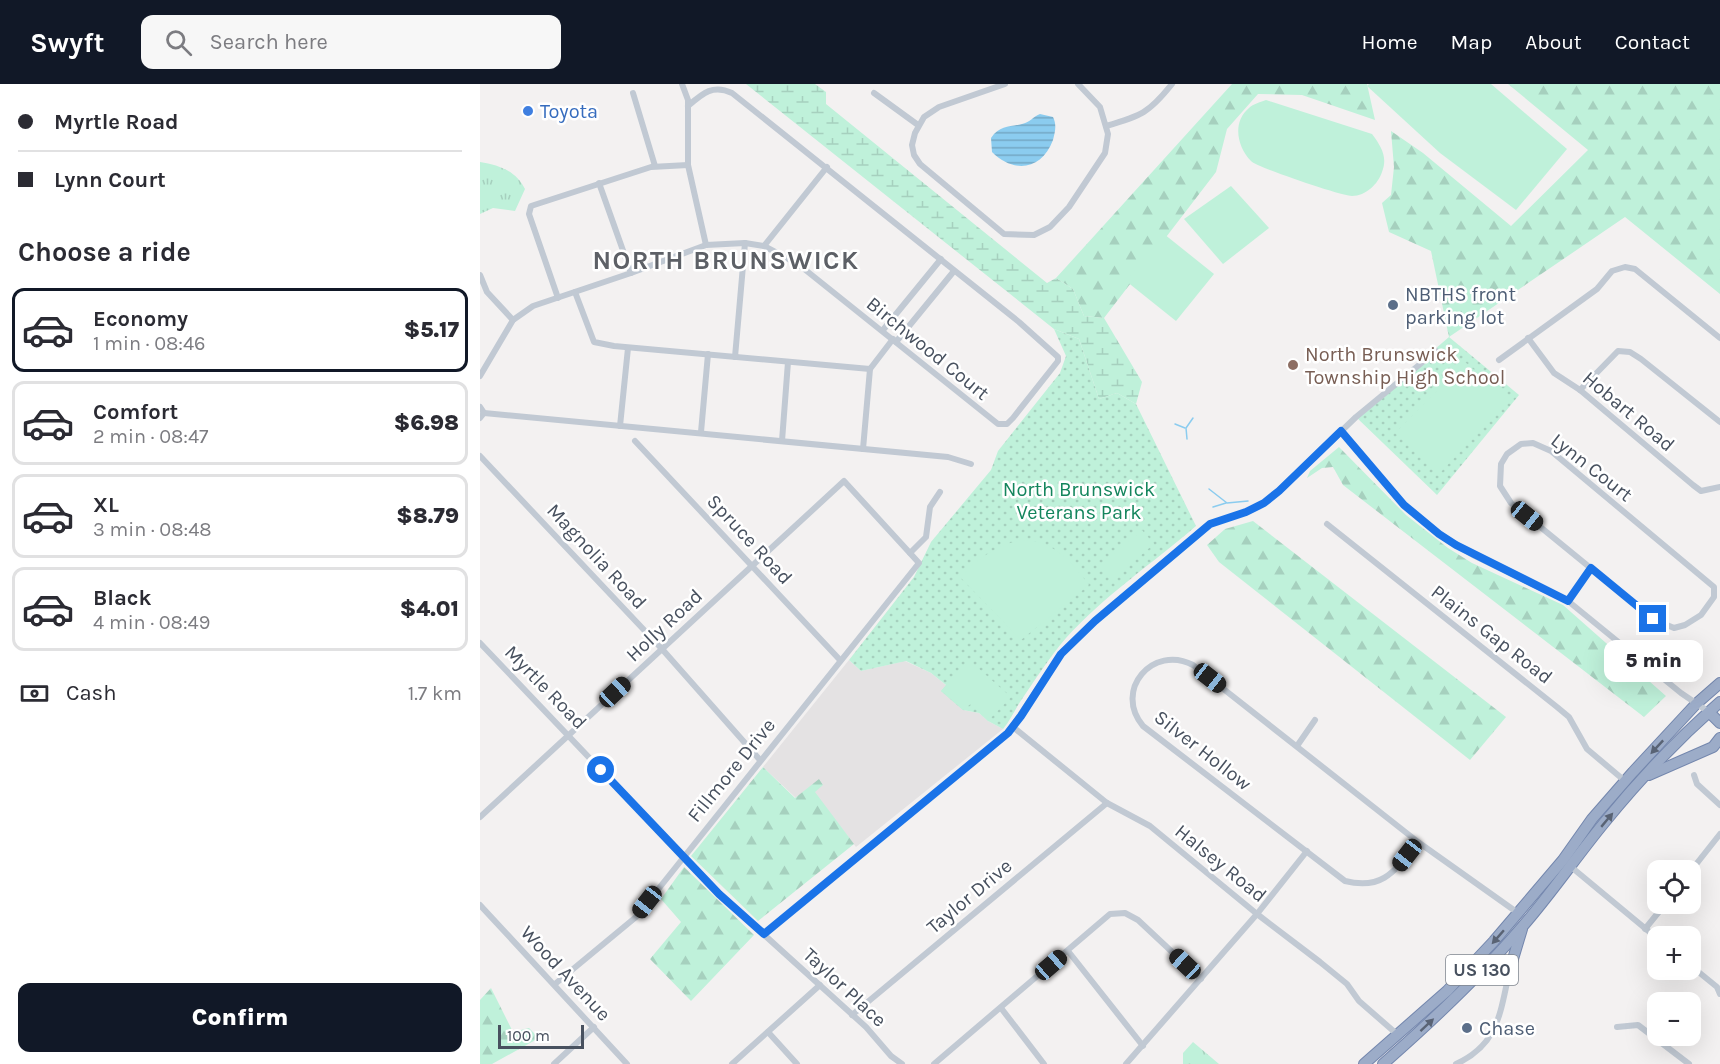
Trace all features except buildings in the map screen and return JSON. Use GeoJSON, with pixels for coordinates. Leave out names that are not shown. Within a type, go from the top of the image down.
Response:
{"type":"FeatureCollection","features":[{"type":"Feature","properties":{"kind":"highway","name":"US 130"},"geometry":{"type":"LineString","coordinates":[[1383,1064],[1429,1023],[1494,959],[1523,926],[1566,863],[1592,819],[1696,704],[1720,683]]}},
{"type":"Feature","properties":{"kind":"highway","name":"US 130"},"geometry":{"type":"LineString","coordinates":[[1364,1064],[1447,991],[1646,776],[1720,702]]}},
{"type":"Feature","properties":{"kind":"highway"},"geometry":{"type":"LineString","coordinates":[[1709,712],[1720,723]]}},
{"type":"Feature","properties":{"kind":"highway"},"geometry":{"type":"LineString","coordinates":[[1646,776],[1713,747],[1720,738]]}},
{"type":"Feature","properties":{"kind":"highway"},"geometry":{"type":"LineString","coordinates":[[1510,969],[1523,926]]}},
{"type":"Feature","properties":{"kind":"highway"},"geometry":{"type":"LineString","coordinates":[[1494,959],[1504,959],[1510,969]]}},
{"type":"Feature","properties":{"kind":"street"},"geometry":{"type":"LineString","coordinates":[[682,84],[688,100],[688,165],[706,245]]}},
{"type":"Feature","properties":{"kind":"street"},"geometry":{"type":"LineString","coordinates":[[1005,84],[933,110],[918,125],[912,145],[914,155],[920,164],[1004,234],[1019,236],[1034,235],[1050,227],[1069,207],[1105,153],[1108,134],[1100,107],[1078,84]]}},
{"type":"Feature","properties":{"kind":"street"},"geometry":{"type":"LineString","coordinates":[[1106,126],[1143,114],[1162,97],[1172,84]]}},
{"type":"Feature","properties":{"kind":"street"},"geometry":{"type":"LineString","coordinates":[[688,106],[709,89],[721,86],[827,167],[954,271],[870,369],[863,449]]}},
{"type":"Feature","properties":{"kind":"street"},"geometry":{"type":"LineString","coordinates":[[633,93],[655,166]]}},
{"type":"Feature","properties":{"kind":"street"},"geometry":{"type":"LineString","coordinates":[[874,93],[918,125]]}},
{"type":"Feature","properties":{"kind":"street"},"geometry":{"type":"LineString","coordinates":[[558,298],[533,229],[529,209],[537,204],[655,166],[688,165]]}},
{"type":"Feature","properties":{"kind":"street"},"geometry":{"type":"LineString","coordinates":[[764,246],[827,167]]}},
{"type":"Feature","properties":{"kind":"street"},"geometry":{"type":"LineString","coordinates":[[599,183],[631,273]]}},
{"type":"Feature","properties":{"kind":"street"},"geometry":{"type":"LineString","coordinates":[[735,357],[745,243]]}},
{"type":"Feature","properties":{"kind":"street","name":"Birchwood Court"},"geometry":{"type":"LineString","coordinates":[[480,376],[513,320],[533,306],[706,245],[745,243],[764,246],[798,264],[836,296],[883,330],[990,419],[1001,425],[1007,424],[1053,370],[1058,357],[1019,322],[954,271]]}},
{"type":"Feature","properties":{"kind":"street"},"geometry":{"type":"LineString","coordinates":[[883,330],[941,259]]}},
{"type":"Feature","properties":{"kind":"street"},"geometry":{"type":"LineString","coordinates":[[1499,360],[1597,289],[1612,271],[1625,267],[1635,269],[1720,338]]}},
{"type":"Feature","properties":{"kind":"street"},"geometry":{"type":"LineString","coordinates":[[480,275],[487,292],[513,320]]}},
{"type":"Feature","properties":{"kind":"street"},"geometry":{"type":"LineString","coordinates":[[575,292],[594,342],[628,348],[870,369]]}},
{"type":"Feature","properties":{"kind":"street","name":"Hobart Road"},"geometry":{"type":"LineString","coordinates":[[1528,338],[1554,373],[1580,390],[1693,485],[1701,491],[1720,487]]}},
{"type":"Feature","properties":{"kind":"street"},"geometry":{"type":"LineString","coordinates":[[620,426],[628,348]]}},
{"type":"Feature","properties":{"kind":"street"},"geometry":{"type":"LineString","coordinates":[[764,934],[984,754],[1013,727],[1061,654],[1200,531],[1210,524],[1246,512],[1264,503],[1341,431],[1436,351]]}},
{"type":"Feature","properties":{"kind":"street"},"geometry":{"type":"LineString","coordinates":[[1580,390],[1618,351],[1630,352],[1720,422]]}},
{"type":"Feature","properties":{"kind":"street"},"geometry":{"type":"LineString","coordinates":[[701,432],[708,354]]}},
{"type":"Feature","properties":{"kind":"street"},"geometry":{"type":"LineString","coordinates":[[480,361],[488,365]]}},
{"type":"Feature","properties":{"kind":"street"},"geometry":{"type":"LineString","coordinates":[[782,441],[788,362]]}},
{"type":"Feature","properties":{"kind":"street"},"geometry":{"type":"LineString","coordinates":[[1714,417],[1720,409]]}},
{"type":"Feature","properties":{"kind":"street"},"geometry":{"type":"LineString","coordinates":[[481,413],[948,457],[971,464]]}},
{"type":"Feature","properties":{"kind":"street"},"geometry":{"type":"LineString","coordinates":[[1341,431],[1404,505],[1439,534],[1473,555],[1568,601],[1709,712]]}},
{"type":"Feature","properties":{"kind":"street","name":"Spruce Road"},"geometry":{"type":"LineString","coordinates":[[635,441],[840,660]]}},
{"type":"Feature","properties":{"kind":"street","name":"Lynn Court"},"geometry":{"type":"LineString","coordinates":[[1533,443],[1551,451],[1714,586],[1714,597],[1701,615],[1685,625],[1674,628],[1653,619],[1591,568],[1511,503],[1500,486],[1501,464],[1507,454],[1521,444],[1533,443]]}},
{"type":"Feature","properties":{"kind":"street","name":"Magnolia Road"},"geometry":{"type":"LineString","coordinates":[[480,456],[662,649],[760,760]]}},
{"type":"Feature","properties":{"kind":"street","name":"Holly Road"},"geometry":{"type":"LineString","coordinates":[[480,817],[844,481],[910,554]]}},
{"type":"Feature","properties":{"kind":"street"},"geometry":{"type":"LineString","coordinates":[[910,554],[926,537],[930,507],[940,492]]}},
{"type":"Feature","properties":{"kind":"street","name":"Plains Gap Road"},"geometry":{"type":"LineString","coordinates":[[1327,524],[1569,717],[1587,749],[1625,781]]}},
{"type":"Feature","properties":{"kind":"street","name":"Fillmore Drive"},"geometry":{"type":"LineString","coordinates":[[555,984],[636,917],[682,856],[919,563],[910,554]]}},
{"type":"Feature","properties":{"kind":"street"},"geometry":{"type":"LineString","coordinates":[[1568,601],[1591,568]]}},
{"type":"Feature","properties":{"kind":"street","name":"Myrtle Road"},"geometry":{"type":"LineString","coordinates":[[480,643],[719,894],[764,934]]}},
{"type":"Feature","properties":{"kind":"street","name":"Silver Hollow"},"geometry":{"type":"LineString","coordinates":[[1418,842],[1396,869],[1385,878],[1371,884],[1345,881],[1143,726],[1136,716],[1131,700],[1134,686],[1146,669],[1159,660],[1184,660],[1193,664],[1418,842],[1518,913]]}},
{"type":"Feature","properties":{"kind":"street"},"geometry":{"type":"LineString","coordinates":[[1297,746],[1315,720]]}},
{"type":"Feature","properties":{"kind":"street","name":"Halsey Road"},"geometry":{"type":"LineString","coordinates":[[1013,727],[1107,803],[1150,826],[1257,915],[1347,984],[1359,1001],[1399,1035]]}},
{"type":"Feature","properties":{"kind":"street"},"geometry":{"type":"LineString","coordinates":[[1694,775],[1697,784],[1720,805]]}},
{"type":"Feature","properties":{"kind":"street","name":"Taylor Drive"},"geometry":{"type":"LineString","coordinates":[[852,1015],[1107,803]]}},
{"type":"Feature","properties":{"kind":"street"},"geometry":{"type":"LineString","coordinates":[[1699,860],[1720,834]]}},
{"type":"Feature","properties":{"kind":"street"},"geometry":{"type":"LineString","coordinates":[[1126,1064],[1257,915],[1307,851]]}},
{"type":"Feature","properties":{"kind":"street"},"geometry":{"type":"LineString","coordinates":[[1566,863],[1645,929],[1657,914]]}},
{"type":"Feature","properties":{"kind":"street","name":"Wood Avenue"},"geometry":{"type":"LineString","coordinates":[[480,905],[627,1064]]}},
{"type":"Feature","properties":{"kind":"street"},"geometry":{"type":"LineString","coordinates":[[934,1064],[1110,914],[1125,912],[1138,920],[1201,979]]}},
{"type":"Feature","properties":{"kind":"street","name":"Taylor Place"},"geometry":{"type":"LineString","coordinates":[[764,934],[852,1015],[891,1056],[903,1064]]}},
{"type":"Feature","properties":{"kind":"street"},"geometry":{"type":"LineString","coordinates":[[1068,951],[1143,1046]]}},
{"type":"Feature","properties":{"kind":"street"},"geometry":{"type":"LineString","coordinates":[[1461,1063],[1480,1050],[1490,1039],[1510,969]]}},
{"type":"Feature","properties":{"kind":"street"},"geometry":{"type":"LineString","coordinates":[[1701,974],[1716,987],[1720,994]]}},
{"type":"Feature","properties":{"kind":"street"},"geometry":{"type":"LineString","coordinates":[[732,1064],[820,985]]}},
{"type":"Feature","properties":{"kind":"street"},"geometry":{"type":"LineString","coordinates":[[1001,1008],[1044,1064]]}},
{"type":"Feature","properties":{"kind":"street"},"geometry":{"type":"LineString","coordinates":[[1617,1027],[1638,1025],[1689,1064]]}},
{"type":"Feature","properties":{"kind":"street"},"geometry":{"type":"LineString","coordinates":[[554,1064],[594,1027]]}},
{"type":"Feature","properties":{"kind":"street"},"geometry":{"type":"LineString","coordinates":[[768,1032],[797,1064]]}},
{"type":"Feature","properties":{"kind":"shaded area"},"geometry":{"type":"Polygon","coordinates":[[[849,660],[861,671],[905,661],[931,673],[947,686],[942,691],[963,710],[979,713],[1003,729],[856,847],[810,787],[796,798],[763,767],[849,660]]]}},
{"type":"Feature","properties":{"kind":"green space"},"geometry":{"type":"Polygon","coordinates":[[[746,84],[815,84],[826,92],[826,104],[1047,283],[1056,278],[1073,289],[1084,316],[1104,318],[1142,382],[1136,404],[1117,393],[1099,399],[1079,339],[1054,329],[746,84]]]}},
{"type":"Feature","properties":{"kind":"green space"},"geometry":{"type":"Polygon","coordinates":[[[1232,84],[1367,84],[1375,120],[1302,95],[1258,94],[1227,129],[1216,172],[1104,318],[1084,316],[1073,289],[1056,278],[1232,84]]]}},
{"type":"Feature","properties":{"kind":"green space"},"geometry":{"type":"Polygon","coordinates":[[[1369,84],[1491,84],[1567,149],[1516,210],[1440,153],[1367,86],[1369,84]]]}},
{"type":"Feature","properties":{"kind":"green space"},"geometry":{"type":"Polygon","coordinates":[[[1508,84],[1720,84],[1720,294],[1625,217],[1449,337],[1431,251],[1389,232],[1382,203],[1391,195],[1394,167],[1391,131],[1423,153],[1511,226],[1588,150],[1508,84]]]}},
{"type":"Feature","properties":{"kind":"green space"},"geometry":{"type":"Polygon","coordinates":[[[1266,100],[1372,134],[1381,147],[1384,157],[1384,167],[1378,181],[1367,192],[1352,196],[1300,181],[1251,161],[1242,149],[1238,127],[1240,120],[1251,107],[1266,100]]]}},
{"type":"Feature","properties":{"kind":"green space"},"geometry":{"type":"Polygon","coordinates":[[[480,162],[512,173],[521,183],[525,189],[515,211],[493,208],[480,214],[480,162]]]}},
{"type":"Feature","properties":{"kind":"green space"},"geometry":{"type":"Polygon","coordinates":[[[1231,186],[1269,228],[1223,264],[1184,219],[1231,186]]]}},
{"type":"Feature","properties":{"kind":"green space"},"geometry":{"type":"Polygon","coordinates":[[[1164,234],[1214,274],[1176,321],[1126,281],[1164,234]]]}},
{"type":"Feature","properties":{"kind":"green space","name":"North Brunswick Veterans Park"},"geometry":{"type":"Polygon","coordinates":[[[1054,329],[1079,339],[1099,399],[1117,393],[1136,404],[1196,526],[1112,594],[1066,638],[1042,669],[1003,729],[979,713],[963,710],[941,691],[946,685],[931,673],[906,661],[861,671],[849,660],[914,577],[931,542],[991,470],[998,451],[1060,373],[1066,356],[1054,329]]]}},
{"type":"Feature","properties":{"kind":"green space"},"geometry":{"type":"Polygon","coordinates":[[[1449,337],[1519,395],[1437,495],[1356,417],[1449,337]]]}},
{"type":"Feature","properties":{"kind":"green space"},"geometry":{"type":"Polygon","coordinates":[[[1465,362],[1509,400],[1439,474],[1395,433],[1465,362]]]}},
{"type":"Feature","properties":{"kind":"green space"},"geometry":{"type":"Polygon","coordinates":[[[1339,447],[1406,515],[1448,548],[1472,563],[1563,605],[1666,696],[1644,717],[1343,485],[1333,467],[1322,468],[1307,478],[1310,471],[1339,447]]]}},
{"type":"Feature","properties":{"kind":"green space"},"geometry":{"type":"Polygon","coordinates":[[[1253,521],[1506,717],[1470,760],[1219,562],[1207,545],[1225,529],[1253,521]]]}},
{"type":"Feature","properties":{"kind":"green space"},"geometry":{"type":"Polygon","coordinates":[[[1142,530],[1154,544],[1113,579],[1101,565],[1142,530]]]}},
{"type":"Feature","properties":{"kind":"green space"},"geometry":{"type":"Polygon","coordinates":[[[1020,540],[1042,543],[1051,547],[1068,560],[1089,585],[1021,640],[960,577],[987,554],[1020,540]]]}},
{"type":"Feature","properties":{"kind":"green space"},"geometry":{"type":"Polygon","coordinates":[[[970,661],[1011,697],[988,721],[972,703],[963,710],[941,691],[970,661]]]}},
{"type":"Feature","properties":{"kind":"green space"},"geometry":{"type":"Polygon","coordinates":[[[763,767],[795,798],[819,779],[823,785],[815,792],[854,844],[758,921],[691,856],[763,767]]]}},
{"type":"Feature","properties":{"kind":"green space"},"geometry":{"type":"Polygon","coordinates":[[[684,867],[754,935],[691,1001],[650,959],[681,922],[661,899],[684,867]]]}},
{"type":"Feature","properties":{"kind":"green space"},"geometry":{"type":"Polygon","coordinates":[[[491,988],[513,1032],[529,1028],[539,1038],[492,1064],[480,1064],[480,1000],[491,988]]]}},
{"type":"Feature","properties":{"kind":"green space"},"geometry":{"type":"Polygon","coordinates":[[[1193,1042],[1219,1064],[1183,1064],[1183,1053],[1193,1042]]]}},
{"type":"Feature","properties":{"kind":"water"},"geometry":{"type":"Polygon","coordinates":[[[1040,114],[1053,117],[1055,126],[1053,140],[1042,158],[1027,166],[1018,166],[1009,164],[992,152],[991,138],[998,131],[1005,127],[1025,123],[1040,114]]]}},
{"type":"Feature","properties":{"kind":"waterway"},"geometry":{"type":"LineString","coordinates":[[1187,439],[1186,428],[1193,418]]}},
{"type":"Feature","properties":{"kind":"waterway"},"geometry":{"type":"LineString","coordinates":[[1175,424],[1185,428]]}},
{"type":"Feature","properties":{"kind":"waterway"},"geometry":{"type":"LineString","coordinates":[[1209,489],[1227,503],[1248,501]]}},
{"type":"Feature","properties":{"kind":"waterway"},"geometry":{"type":"LineString","coordinates":[[1213,507],[1226,503]]}},
{"type":"Feature","properties":{"kind":"place","name":"Toyota"},"geometry":{"type":"Point","coordinates":[528,111]}},
{"type":"Feature","properties":{"kind":"place","name":"NBTHS front parking lot"},"geometry":{"type":"Point","coordinates":[1393,305]}},
{"type":"Feature","properties":{"kind":"place","name":"North Brunswick Township High School"},"geometry":{"type":"Point","coordinates":[1293,365]}},
{"type":"Feature","properties":{"kind":"place","name":"Chase"},"geometry":{"type":"Point","coordinates":[1467,1028]}},
{"type":"Feature","properties":{"kind":"district","name":"NORTH BRUNSWICK"},"geometry":{"type":"Point","coordinates":[726,260]}},
{"type":"Feature","properties":{"kind":"route"},"geometry":{"type":"LineString","coordinates":[[601,770],[719,894],[764,934],[1008,733],[1061,654],[1095,621],[1210,524],[1246,512],[1264,503],[1341,431],[1404,505],[1456,545],[1568,601],[1591,568],[1653,619]]}}]}
